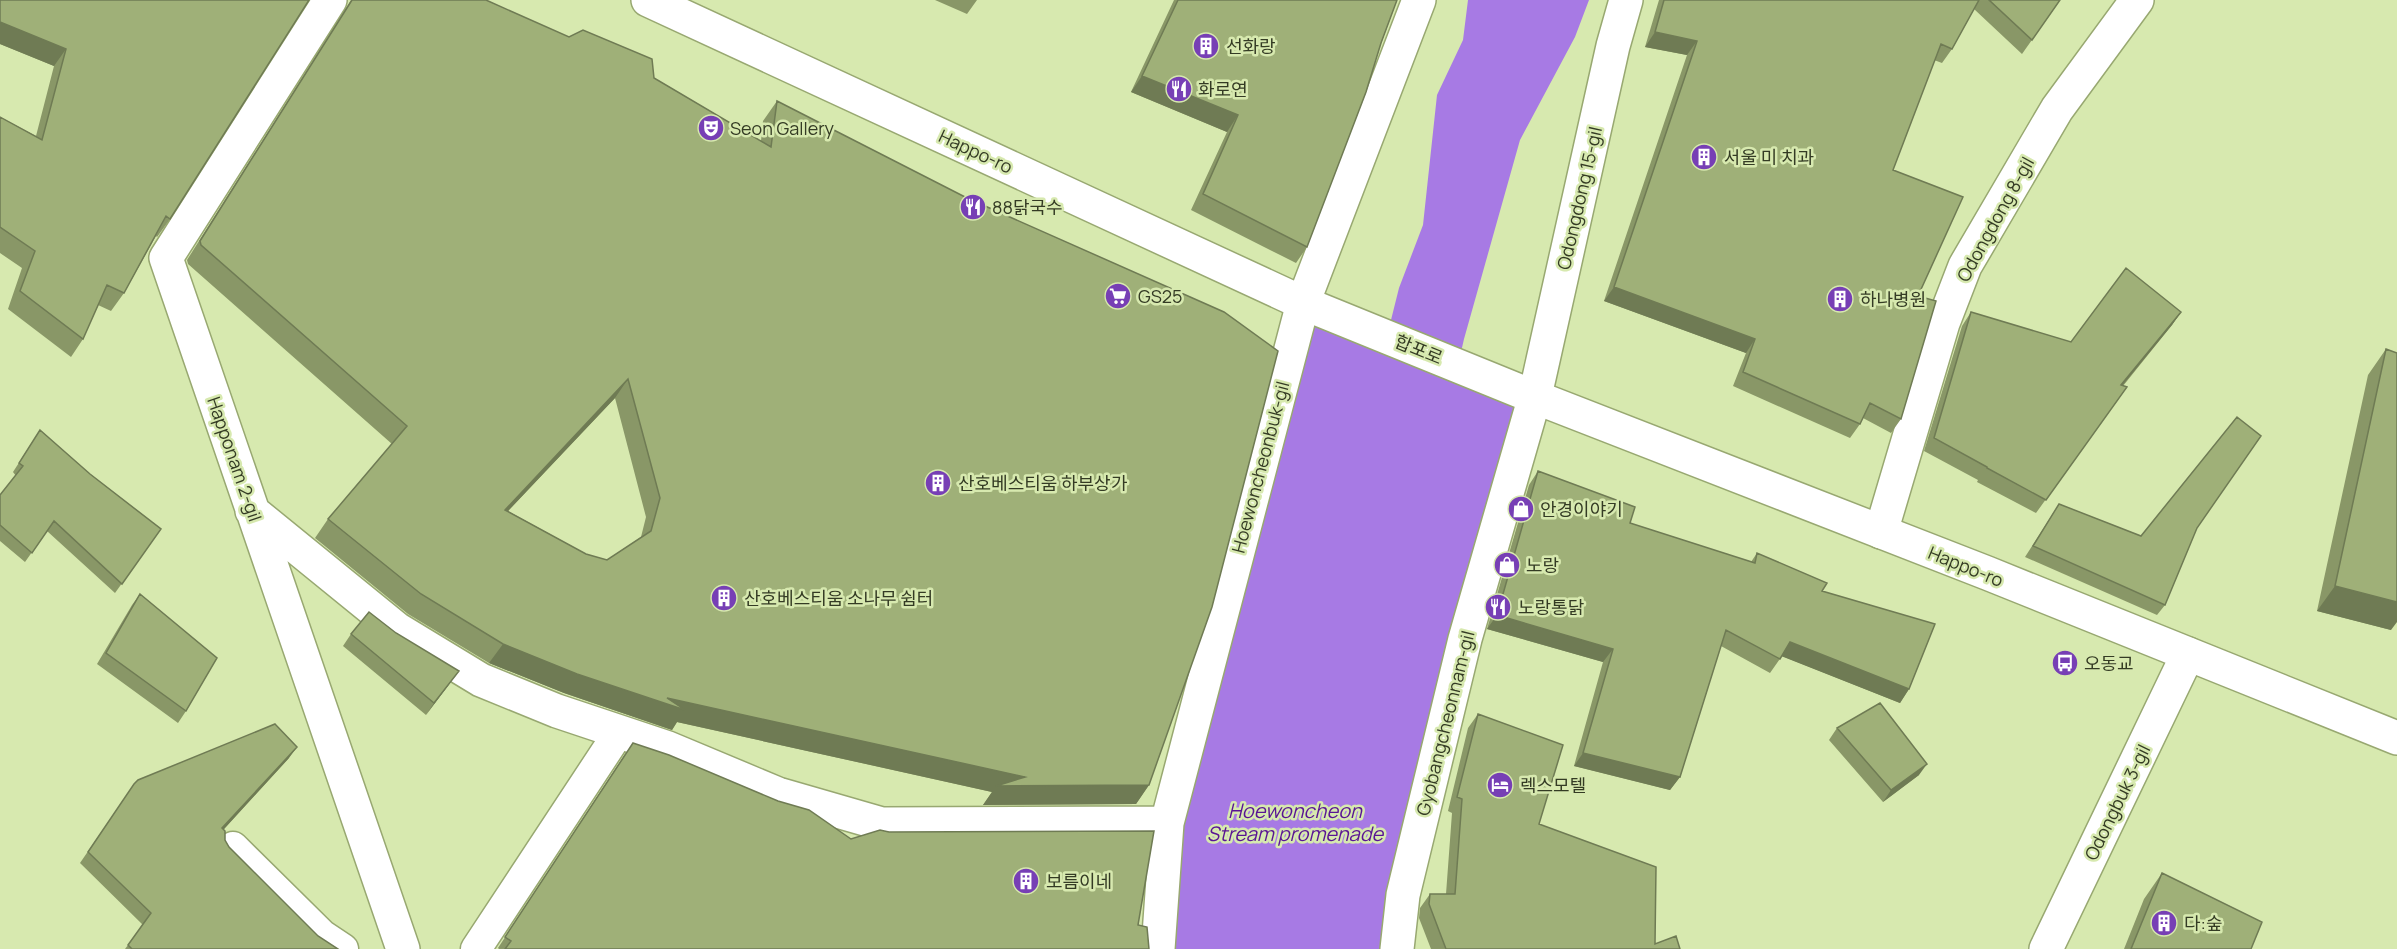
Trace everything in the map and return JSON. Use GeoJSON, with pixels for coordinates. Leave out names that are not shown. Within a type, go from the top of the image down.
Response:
{"type":"FeatureCollection","features":[{"type":"Feature","properties":{"kind":"street","name":"Happonam 2-gil"},"geometry":{"type":"LineString","coordinates":[[330,0],[166,258],[403,949]]}},
{"type":"Feature","properties":{"kind":"street","name":"Happo-ro"},"geometry":{"type":"LineString","coordinates":[[648,0],[1303,303]]}},
{"type":"Feature","properties":{"kind":"street","name":"Hoewoncheonbuk-gil"},"geometry":{"type":"LineString","coordinates":[[1158,949],[1167,823],[1303,303],[1419,0]]}},
{"type":"Feature","properties":{"kind":"street","name":"Odongdong 15-gil"},"geometry":{"type":"LineString","coordinates":[[1534,396],[1613,46],[1626,0]]}},
{"type":"Feature","properties":{"kind":"street","name":"Odongdong 8-gil"},"geometry":{"type":"LineString","coordinates":[[1881,532],[1943,323],[1965,266],[2057,109],[2137,0]]}},
{"type":"Feature","properties":{"kind":"street","name":"합포로"},"geometry":{"type":"LineString","coordinates":[[1303,303],[1534,396]]}},
{"type":"Feature","properties":{"kind":"street","name":"Happo-ro"},"geometry":{"type":"LineString","coordinates":[[1534,396],[2397,738]]}},
{"type":"Feature","properties":{"kind":"street","name":"Gyobangcheonnam-gil"},"geometry":{"type":"LineString","coordinates":[[1397,949],[1403,895],[1465,639],[1534,396]]}},
{"type":"Feature","properties":{"kind":"street"},"geometry":{"type":"LineString","coordinates":[[252,510],[397,629],[471,674],[557,711],[668,748],[778,794],[882,824],[1167,823]]}},
{"type":"Feature","properties":{"kind":"street","name":"Odongbuk 3-gil"},"geometry":{"type":"LineString","coordinates":[[2046,949],[2188,654]]}},
{"type":"Feature","properties":{"kind":"street"},"geometry":{"type":"LineString","coordinates":[[476,949],[619,732]]}},
{"type":"Feature","properties":{"kind":"street"},"geometry":{"type":"LineString","coordinates":[[233,847],[322,935],[343,949]]}},
{"type":"Feature","properties":{"kind":"water","name":"Hoewoncheon Stream promenade"},"geometry":{"type":"Polygon","coordinates":[[[1468,0],[1589,0],[1575,37],[1520,140],[1458,365],[1535,396],[1397,949],[1158,949],[1167,823],[1303,303],[1387,336],[1399,288],[1423,225],[1437,95],[1463,40],[1468,0]]]}},
{"type":"Feature","properties":{"kind":"building"},"geometry":{"type":"Polygon","coordinates":[[[0,0],[309,0],[170,219],[166,216],[124,293],[107,285],[83,339],[20,291],[35,251],[0,227],[0,117],[42,140],[66,49],[0,22],[0,0]]]}},
{"type":"Feature","properties":{"kind":"building","name":"산호베스티움 하부상가"},"geometry":{"type":"Polygon","coordinates":[[[352,0],[486,0],[569,37],[583,30],[652,59],[654,78],[771,147],[777,101],[967,198],[1224,312],[1278,351],[1212,607],[1149,785],[996,786],[1025,777],[667,698],[685,710],[577,674],[503,644],[421,594],[328,519],[407,426],[201,245],[200,241],[352,0]],[[628,379],[505,510],[586,554],[607,560],[651,531],[660,498],[628,379]]]}},
{"type":"Feature","properties":{"kind":"building"},"geometry":{"type":"Polygon","coordinates":[[[1178,0],[1397,0],[1366,92],[1307,247],[1203,194],[1238,115],[1142,76],[1178,0]]]}},
{"type":"Feature","properties":{"kind":"building"},"geometry":{"type":"Polygon","coordinates":[[[1664,0],[1979,0],[1952,49],[1941,44],[1893,170],[1963,197],[1918,296],[1936,301],[1901,419],[1870,403],[1860,424],[1743,372],[1755,339],[1614,287],[1697,41],[1655,32],[1664,0]]]}},
{"type":"Feature","properties":{"kind":"building"},"geometry":{"type":"Polygon","coordinates":[[[1989,0],[2060,0],[2032,40],[1989,0]]]}},
{"type":"Feature","properties":{"kind":"building"},"geometry":{"type":"Polygon","coordinates":[[[2126,268],[2181,312],[2121,385],[2127,387],[2046,500],[1934,438],[1971,312],[2071,342],[2126,268]]]}},
{"type":"Feature","properties":{"kind":"building"},"geometry":{"type":"Polygon","coordinates":[[[2386,349],[2397,353],[2397,602],[2335,586],[2386,349]]]}},
{"type":"Feature","properties":{"kind":"building"},"geometry":{"type":"Polygon","coordinates":[[[2237,417],[2261,436],[2197,528],[2165,605],[2033,546],[2059,504],[2141,536],[2237,417]]]}},
{"type":"Feature","properties":{"kind":"building"},"geometry":{"type":"Polygon","coordinates":[[[40,430],[90,474],[161,529],[122,584],[54,521],[32,553],[0,525],[0,495],[23,466],[19,463],[40,430]]]}},
{"type":"Feature","properties":{"kind":"building"},"geometry":{"type":"Polygon","coordinates":[[[1538,471],[1635,507],[1630,523],[1755,563],[1757,553],[1827,583],[1822,591],[1935,624],[1909,689],[1790,642],[1780,659],[1726,630],[1680,777],[1583,753],[1613,649],[1497,615],[1538,471]]]}},
{"type":"Feature","properties":{"kind":"building"},"geometry":{"type":"Polygon","coordinates":[[[140,594],[217,658],[186,711],[106,653],[140,594]]]}},
{"type":"Feature","properties":{"kind":"building"},"geometry":{"type":"Polygon","coordinates":[[[369,612],[396,633],[459,671],[434,703],[351,634],[369,612]]]}},
{"type":"Feature","properties":{"kind":"building"},"geometry":{"type":"Polygon","coordinates":[[[1880,703],[1927,764],[1891,790],[1837,728],[1880,703]]]}},
{"type":"Feature","properties":{"kind":"building"},"geometry":{"type":"Polygon","coordinates":[[[1478,714],[1563,745],[1539,824],[1656,867],[1655,944],[1676,936],[1680,949],[1446,949],[1429,904],[1430,894],[1455,894],[1462,799],[1457,797],[1478,714]]]}},
{"type":"Feature","properties":{"kind":"building"},"geometry":{"type":"Polygon","coordinates":[[[275,724],[297,747],[222,828],[225,831],[225,840],[229,847],[318,936],[338,949],[132,949],[128,945],[151,913],[88,852],[138,780],[275,724]]]}},
{"type":"Feature","properties":{"kind":"building"},"geometry":{"type":"Polygon","coordinates":[[[633,743],[669,755],[778,801],[809,810],[851,839],[880,830],[889,832],[1154,831],[1138,925],[1147,927],[1149,949],[505,949],[511,941],[505,937],[633,743]]]}},
{"type":"Feature","properties":{"kind":"building"},"geometry":{"type":"Polygon","coordinates":[[[2162,873],[2262,922],[2251,949],[2131,949],[2162,873]]]}},
{"type":"Feature","properties":{"kind":"place","name":"선화랑"},"geometry":{"type":"Point","coordinates":[1206,46]}},
{"type":"Feature","properties":{"kind":"place","name":"화로연"},"geometry":{"type":"Point","coordinates":[1179,89]}},
{"type":"Feature","properties":{"kind":"place","name":"Seon Gallery"},"geometry":{"type":"Point","coordinates":[711,128]}},
{"type":"Feature","properties":{"kind":"place","name":"서울 미 치과"},"geometry":{"type":"Point","coordinates":[1704,157]}},
{"type":"Feature","properties":{"kind":"place","name":"88닭국수"},"geometry":{"type":"Point","coordinates":[973,207]}},
{"type":"Feature","properties":{"kind":"place","name":"GS25"},"geometry":{"type":"Point","coordinates":[1118,296]}},
{"type":"Feature","properties":{"kind":"place","name":"하나병원"},"geometry":{"type":"Point","coordinates":[1840,299]}},
{"type":"Feature","properties":{"kind":"place","name":"산호베스티움 하부상가"},"geometry":{"type":"Point","coordinates":[938,483]}},
{"type":"Feature","properties":{"kind":"place","name":"안경이야기"},"geometry":{"type":"Point","coordinates":[1521,509]}},
{"type":"Feature","properties":{"kind":"place","name":"노랑"},"geometry":{"type":"Point","coordinates":[1507,565]}},
{"type":"Feature","properties":{"kind":"place","name":"산호베스티움 소나무 쉼터"},"geometry":{"type":"Point","coordinates":[724,598]}},
{"type":"Feature","properties":{"kind":"place","name":"노랑통닭"},"geometry":{"type":"Point","coordinates":[1498,607]}},
{"type":"Feature","properties":{"kind":"place","name":"오동교"},"geometry":{"type":"Point","coordinates":[2065,663]}},
{"type":"Feature","properties":{"kind":"place","name":"렉스모텔"},"geometry":{"type":"Point","coordinates":[1500,785]}},
{"type":"Feature","properties":{"kind":"place","name":"보름이네"},"geometry":{"type":"Point","coordinates":[1026,881]}},
{"type":"Feature","properties":{"kind":"place","name":"다:숲"},"geometry":{"type":"Point","coordinates":[2164,923]}}]}
